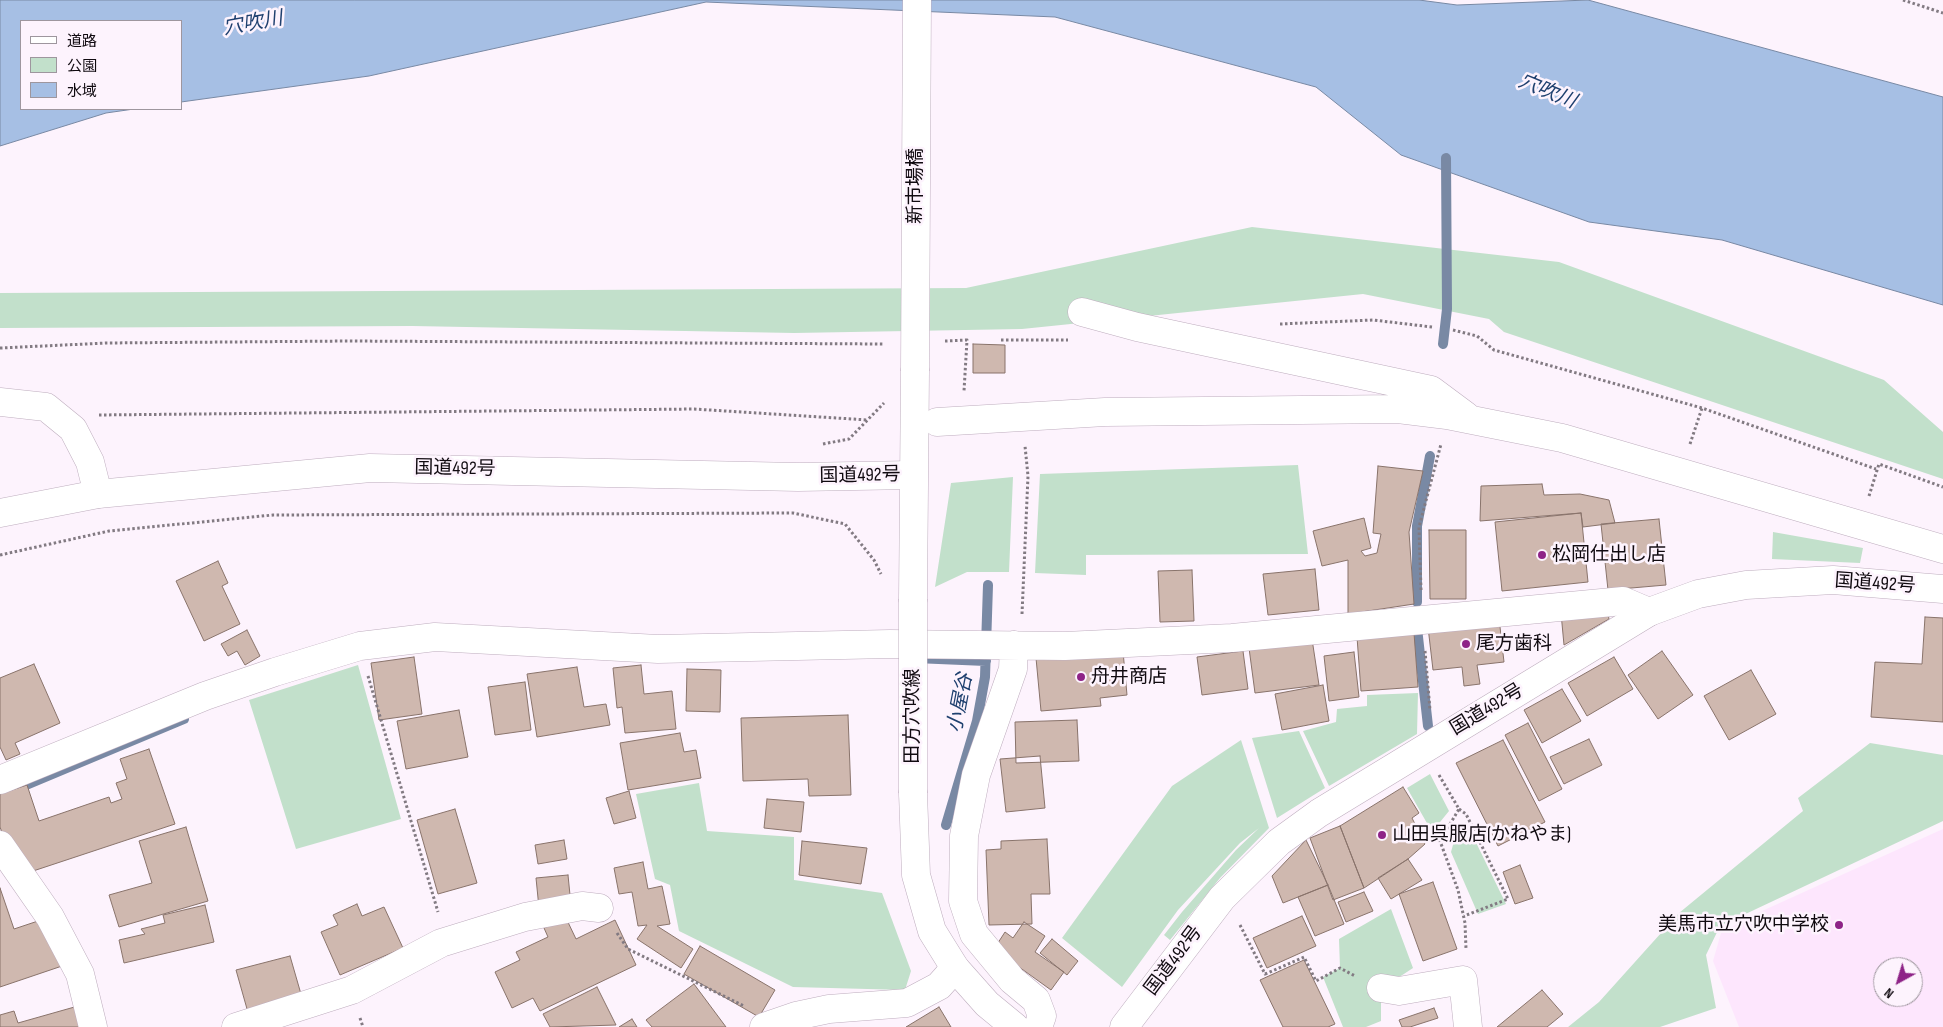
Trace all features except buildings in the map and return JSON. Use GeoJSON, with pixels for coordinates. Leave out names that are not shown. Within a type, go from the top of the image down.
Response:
{"type":"FeatureCollection","features":[{"type":"Feature","properties":{"kind":"main road","name":"新市場橋"},"geometry":{"type":"LineString","coordinates":[[915,371],[917,0]]}},
{"type":"Feature","properties":{"kind":"main road"},"geometry":{"type":"LineString","coordinates":[[1082,312],[1137,327],[1431,390],[1470,418]]}},
{"type":"Feature","properties":{"kind":"main road","name":"田方穴吹線"},"geometry":{"type":"LineString","coordinates":[[915,371],[913,475],[913,793],[916,875],[932,930],[955,968],[987,1004],[1015,1027]]}},
{"type":"Feature","properties":{"kind":"main road"},"geometry":{"type":"LineString","coordinates":[[0,402],[46,407],[73,429],[90,462],[98,494]]}},
{"type":"Feature","properties":{"kind":"main road"},"geometry":{"type":"LineString","coordinates":[[950,421],[1104,412],[1398,409],[1470,418],[1562,438],[1943,550]]}},
{"type":"Feature","properties":{"kind":"main road","name":"国道492号"},"geometry":{"type":"LineString","coordinates":[[0,513],[98,494],[370,468],[798,477],[913,475]]}},
{"type":"Feature","properties":{"kind":"main road","name":"国道492号"},"geometry":{"type":"LineString","coordinates":[[1124,1027],[1222,898],[1280,842],[1319,813],[1649,612],[1698,594],[1746,585],[1833,580],[1943,589]]}},
{"type":"Feature","properties":{"kind":"main road"},"geometry":{"type":"LineString","coordinates":[[0,780],[205,696],[360,646],[435,637],[658,649],[890,644],[1065,646],[1232,638],[1623,601],[1649,612]]}},
{"type":"Feature","properties":{"kind":"main road"},"geometry":{"type":"LineString","coordinates":[[1014,645],[1013,668],[976,775],[964,836],[964,901],[974,934],[1012,980],[1036,1000],[1042,1016],[1038,1027]]}},
{"type":"Feature","properties":{"kind":"main road"},"geometry":{"type":"LineString","coordinates":[[0,845],[50,917],[80,974],[94,1027]]}},
{"type":"Feature","properties":{"kind":"main road"},"geometry":{"type":"LineString","coordinates":[[236,1027],[352,990],[446,941],[525,917],[582,906],[599,908]]}},
{"type":"Feature","properties":{"kind":"main road"},"geometry":{"type":"LineString","coordinates":[[771,1025],[796,1016],[829,1009],[907,1002],[939,986],[955,968]]}},
{"type":"Feature","properties":{"kind":"main road"},"geometry":{"type":"LineString","coordinates":[[1381,988],[1399,991],[1463,980],[1468,1027]]}},
{"type":"Feature","properties":{"kind":"path"},"geometry":{"type":"LineString","coordinates":[[1903,0],[1943,13]]}},
{"type":"Feature","properties":{"kind":"path"},"geometry":{"type":"LineString","coordinates":[[1277,324],[1373,320],[1432,327]]}},
{"type":"Feature","properties":{"kind":"path"},"geometry":{"type":"LineString","coordinates":[[1454,330],[1477,336],[1494,350],[1702,408],[1876,469]]}},
{"type":"Feature","properties":{"kind":"path"},"geometry":{"type":"LineString","coordinates":[[950,421],[967,340]]}},
{"type":"Feature","properties":{"kind":"path"},"geometry":{"type":"LineString","coordinates":[[0,348],[107,343],[339,341],[866,345]]}},
{"type":"Feature","properties":{"kind":"path"},"geometry":{"type":"LineString","coordinates":[[1680,473],[1702,408]]}},
{"type":"Feature","properties":{"kind":"path"},"geometry":{"type":"LineString","coordinates":[[56,415],[694,409],[868,420]]}},
{"type":"Feature","properties":{"kind":"path"},"geometry":{"type":"LineString","coordinates":[[1014,645],[1028,476],[1024,439]]}},
{"type":"Feature","properties":{"kind":"path"},"geometry":{"type":"LineString","coordinates":[[1438,463],[1419,527],[1429,746],[1458,809],[1466,814],[1508,899],[1464,916]]}},
{"type":"Feature","properties":{"kind":"path"},"geometry":{"type":"LineString","coordinates":[[1873,477],[1879,464],[1943,487]]}},
{"type":"Feature","properties":{"kind":"path"},"geometry":{"type":"LineString","coordinates":[[0,555],[109,531],[273,515],[793,513],[845,524]]}},
{"type":"Feature","properties":{"kind":"path"},"geometry":{"type":"LineString","coordinates":[[360,646],[446,941]]}},
{"type":"Feature","properties":{"kind":"path"},"geometry":{"type":"LineString","coordinates":[[1458,809],[1440,841],[1458,890],[1464,916],[1466,956],[1463,980]]}},
{"type":"Feature","properties":{"kind":"path"},"geometry":{"type":"LineString","coordinates":[[599,908],[628,949],[771,1025]]}},
{"type":"Feature","properties":{"kind":"path"},"geometry":{"type":"LineString","coordinates":[[1238,922],[1265,974],[1304,957],[1316,981],[1340,968],[1381,988]]}},
{"type":"Feature","properties":{"kind":"shaded area","name":"美馬市立穴吹中学校"},"geometry":{"type":"Polygon","coordinates":[[[1943,829],[1943,1027],[1739,1027],[1713,961],[1721,933],[1751,916],[1943,829]]]}},
{"type":"Feature","properties":{"kind":"green space"},"geometry":{"type":"Polygon","coordinates":[[[1252,227],[1559,262],[1884,380],[1943,432],[1943,479],[1504,332],[1489,319],[1363,294],[1022,329],[794,333],[412,326],[0,328],[0,293],[966,288],[1252,227]]]}},
{"type":"Feature","properties":{"kind":"green space"},"geometry":{"type":"Polygon","coordinates":[[[1298,465],[1308,554],[1086,555],[1086,575],[1035,573],[1040,474],[1298,465]]]}},
{"type":"Feature","properties":{"kind":"green space"},"geometry":{"type":"Polygon","coordinates":[[[1013,477],[1009,572],[967,572],[935,587],[951,483],[1013,477]]]}},
{"type":"Feature","properties":{"kind":"green space"},"geometry":{"type":"Polygon","coordinates":[[[1773,532],[1863,548],[1860,563],[1772,559],[1773,532]]]}},
{"type":"Feature","properties":{"kind":"green space"},"geometry":{"type":"Polygon","coordinates":[[[358,665],[401,819],[296,849],[249,700],[358,665]]]}},
{"type":"Feature","properties":{"kind":"green space"},"geometry":{"type":"Polygon","coordinates":[[[1418,693],[1417,734],[1329,786],[1303,731],[1336,722],[1337,709],[1367,706],[1367,695],[1418,693]]]}},
{"type":"Feature","properties":{"kind":"green space"},"geometry":{"type":"Polygon","coordinates":[[[1299,731],[1325,788],[1277,818],[1252,738],[1299,731]]]}},
{"type":"Feature","properties":{"kind":"green space"},"geometry":{"type":"Polygon","coordinates":[[[1241,740],[1269,828],[1220,878],[1170,940],[1164,935],[1182,912],[1236,850],[1259,828],[1240,843],[1178,910],[1122,987],[1062,938],[1172,786],[1241,740]]]}},
{"type":"Feature","properties":{"kind":"green space"},"geometry":{"type":"Polygon","coordinates":[[[1870,743],[1943,755],[1943,821],[1720,926],[1706,955],[1716,1008],[1660,1027],[1568,1027],[1599,1002],[1679,913],[1803,811],[1798,798],[1870,743]]]}},
{"type":"Feature","properties":{"kind":"green space"},"geometry":{"type":"Polygon","coordinates":[[[1430,774],[1449,811],[1432,832],[1407,788],[1430,774]]]}},
{"type":"Feature","properties":{"kind":"green space"},"geometry":{"type":"Polygon","coordinates":[[[699,783],[707,831],[794,837],[794,880],[882,893],[911,971],[905,990],[793,987],[679,931],[670,885],[655,879],[636,794],[699,783]]]}},
{"type":"Feature","properties":{"kind":"green space"},"geometry":{"type":"Polygon","coordinates":[[[1466,822],[1506,904],[1478,914],[1451,852],[1456,834],[1466,822]]]}},
{"type":"Feature","properties":{"kind":"green space"},"geometry":{"type":"Polygon","coordinates":[[[1391,909],[1413,968],[1381,989],[1381,1021],[1366,1027],[1343,1027],[1323,977],[1340,968],[1339,939],[1391,909]]]}},
{"type":"Feature","properties":{"kind":"water","name":"穴吹川"},"geometry":{"type":"Polygon","coordinates":[[[0,0],[1419,0],[1457,5],[1588,0],[1943,97],[1943,305],[1722,240],[1589,222],[1401,155],[1316,87],[1055,17],[706,2],[369,76],[182,102],[182,20],[20,20],[20,110],[127,110],[106,113],[0,146],[0,0]]]}},
{"type":"Feature","properties":{"kind":"waterway"},"geometry":{"type":"LineString","coordinates":[[1443,344],[1447,309],[1446,158]]}},
{"type":"Feature","properties":{"kind":"waterway"},"geometry":{"type":"LineString","coordinates":[[1417,602],[1417,526],[1430,456]]}},
{"type":"Feature","properties":{"kind":"waterway","name":"小屋谷"},"geometry":{"type":"LineString","coordinates":[[946,825],[977,721],[985,677],[988,585]]}},
{"type":"Feature","properties":{"kind":"waterway"},"geometry":{"type":"LineString","coordinates":[[1417,628],[1428,726]]}},
{"type":"Feature","properties":{"kind":"waterway"},"geometry":{"type":"LineString","coordinates":[[915,658],[986,661]]}},
{"type":"Feature","properties":{"kind":"waterway"},"geometry":{"type":"LineString","coordinates":[[0,796],[184,719]]}},
{"type":"Feature","properties":{"kind":"place","name":"松岡仕出し店"},"geometry":{"type":"Point","coordinates":[1542,555]}},
{"type":"Feature","properties":{"kind":"place","name":"尾方歯科"},"geometry":{"type":"Point","coordinates":[1466,644]}},
{"type":"Feature","properties":{"kind":"place","name":"舟井商店"},"geometry":{"type":"Point","coordinates":[1081,677]}},
{"type":"Feature","properties":{"kind":"place","name":"山田呉服店(かねやま)"},"geometry":{"type":"Point","coordinates":[1382,835]}},
{"type":"Feature","properties":{"kind":"place","name":"美馬市立穴吹中学校"},"geometry":{"type":"Point","coordinates":[1839,925]}}]}
